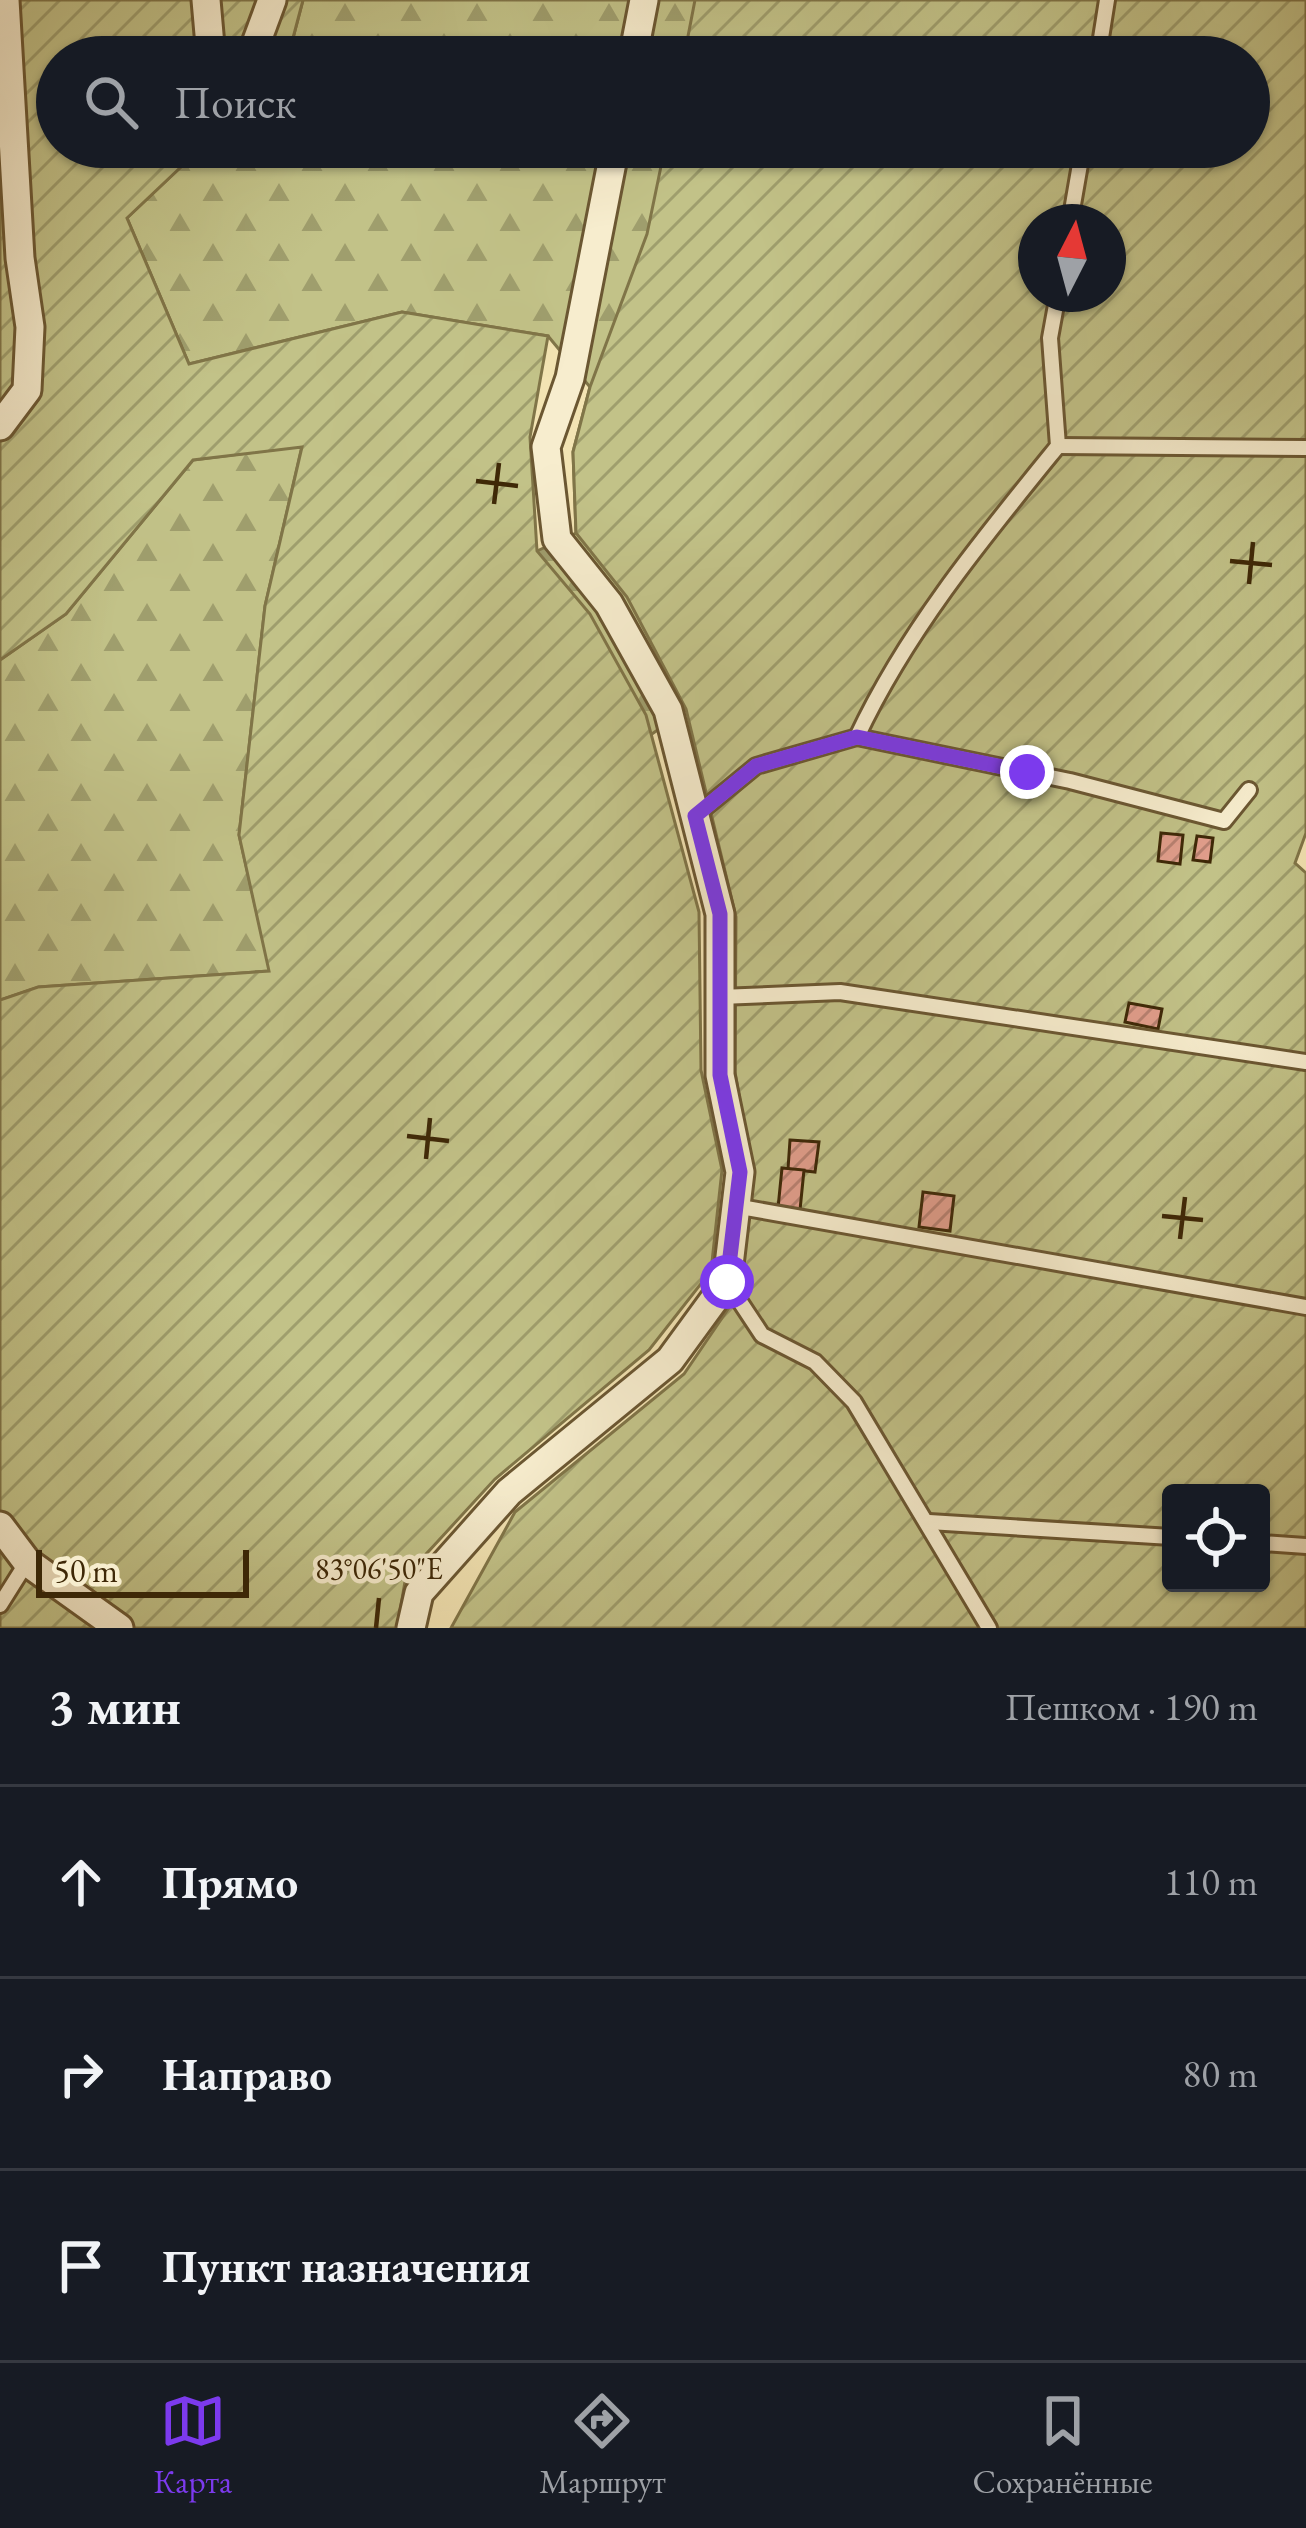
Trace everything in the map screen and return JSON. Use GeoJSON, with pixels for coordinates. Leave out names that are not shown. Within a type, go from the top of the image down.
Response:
{"type":"FeatureCollection","features":[{"type":"Feature","properties":{"kind":"street"},"geometry":{"type":"LineString","coordinates":[[0,426],[27,390],[30,328],[20,258],[5,0]]}},
{"type":"Feature","properties":{"kind":"street"},"geometry":{"type":"LineString","coordinates":[[206,0],[209,36]]}},
{"type":"Feature","properties":{"kind":"street"},"geometry":{"type":"LineString","coordinates":[[258,36],[272,0]]}},
{"type":"Feature","properties":{"kind":"street"},"geometry":{"type":"LineString","coordinates":[[637,36],[644,0]]}},
{"type":"Feature","properties":{"kind":"street"},"geometry":{"type":"LineString","coordinates":[[411,1628],[419,1593],[508,1492],[670,1360],[727,1282],[740,1172],[720,1075],[720,914],[668,710],[609,604],[557,539],[546,447],[570,377],[611,168]]}},
{"type":"Feature","properties":{"kind":"street"},"geometry":{"type":"LineString","coordinates":[[0,1526],[27,1562],[119,1628]]}},
{"type":"Feature","properties":{"kind":"lane"},"geometry":{"type":"LineString","coordinates":[[1102,36],[1108,0]]}},
{"type":"Feature","properties":{"kind":"lane"},"geometry":{"type":"LineString","coordinates":[[1073,204],[1079,168]]}},
{"type":"Feature","properties":{"kind":"lane"},"geometry":{"type":"LineString","coordinates":[[857,737],[874,700],[982,537],[1058,446],[1050,338],[1055,312]]}},
{"type":"Feature","properties":{"kind":"lane"},"geometry":{"type":"LineString","coordinates":[[1058,446],[1306,448]]}},
{"type":"Feature","properties":{"kind":"lane"},"geometry":{"type":"LineString","coordinates":[[695,816],[756,766],[857,737],[1070,781],[1225,820],[1249,790]]}},
{"type":"Feature","properties":{"kind":"lane"},"geometry":{"type":"LineString","coordinates":[[720,998],[840,992],[1306,1062]]}},
{"type":"Feature","properties":{"kind":"lane"},"geometry":{"type":"LineString","coordinates":[[736,1206],[1306,1307]]}},
{"type":"Feature","properties":{"kind":"lane"},"geometry":{"type":"LineString","coordinates":[[727,1282],[762,1335],[815,1362],[854,1402],[989,1628]]}},
{"type":"Feature","properties":{"kind":"lane"},"geometry":{"type":"LineString","coordinates":[[929,1522],[1162,1537]]}},
{"type":"Feature","properties":{"kind":"lane"},"geometry":{"type":"LineString","coordinates":[[1270,1544],[1306,1546]]}},
{"type":"Feature","properties":{"kind":"lane"},"geometry":{"type":"LineString","coordinates":[[0,1605],[27,1562]]}},
{"type":"Feature","properties":{"kind":"green space"},"geometry":{"type":"Polygon","coordinates":[[[0,0],[303,0],[294,36],[36,36],[36,168],[180,168],[127,218],[189,364],[402,312],[548,336],[530,437],[537,551],[590,614],[646,715],[699,912],[701,1070],[722,1170],[711,1271],[649,1350],[495,1479],[406,1576],[397,1628],[0,1628],[0,1000],[38,987],[269,971],[239,835],[265,606],[302,447],[193,460],[66,614],[0,660],[0,0]]]}},
{"type":"Feature","properties":{"kind":"green space"},"geometry":{"type":"Polygon","coordinates":[[[303,0],[872,0],[864,36],[294,36],[303,0]]]}},
{"type":"Feature","properties":{"kind":"green space"},"geometry":{"type":"Polygon","coordinates":[[[695,0],[1306,0],[1306,833],[1295,863],[1306,873],[1306,1628],[451,1628],[515,1512],[684,1374],[737,1296],[753,1175],[735,1072],[736,917],[686,709],[627,597],[576,533],[573,452],[590,387],[647,234],[661,168],[1270,168],[1270,36],[688,36],[695,0]]]}},
{"type":"Feature","properties":{"kind":"green space"},"geometry":{"type":"Polygon","coordinates":[[[180,168],[837,168],[686,710],[427,892],[537,551],[576,533],[573,452],[590,387],[548,336],[402,312],[189,364],[127,218],[180,168]]]}},
{"type":"Feature","properties":{"kind":"green space"},"geometry":{"type":"Polygon","coordinates":[[[302,446],[265,606],[239,835],[270,971],[39,987],[0,1000],[0,660],[66,614],[193,460],[302,446]]]}},
{"type":"Feature","properties":{"kind":"building"},"geometry":{"type":"Polygon","coordinates":[[[1161,833],[1183,835],[1180,864],[1158,861],[1161,833]]]}},
{"type":"Feature","properties":{"kind":"building"},"geometry":{"type":"Polygon","coordinates":[[[1197,836],[1213,838],[1210,862],[1193,860],[1197,836]]]}},
{"type":"Feature","properties":{"kind":"building"},"geometry":{"type":"Polygon","coordinates":[[[1129,1003],[1162,1009],[1158,1029],[1125,1022],[1129,1003]]]}},
{"type":"Feature","properties":{"kind":"building"},"geometry":{"type":"Polygon","coordinates":[[[790,1140],[819,1142],[815,1172],[788,1169],[790,1140]]]}},
{"type":"Feature","properties":{"kind":"building"},"geometry":{"type":"Polygon","coordinates":[[[782,1168],[804,1170],[800,1210],[778,1208],[782,1168]]]}},
{"type":"Feature","properties":{"kind":"building"},"geometry":{"type":"Polygon","coordinates":[[[923,1192],[954,1196],[950,1231],[919,1227],[923,1192]]]}},
{"type":"Feature","properties":{"kind":"route"},"geometry":{"type":"LineString","coordinates":[[727,1282],[740,1172],[720,1075],[720,914],[695,816],[756,766],[857,737],[1027,772]]}}]}
